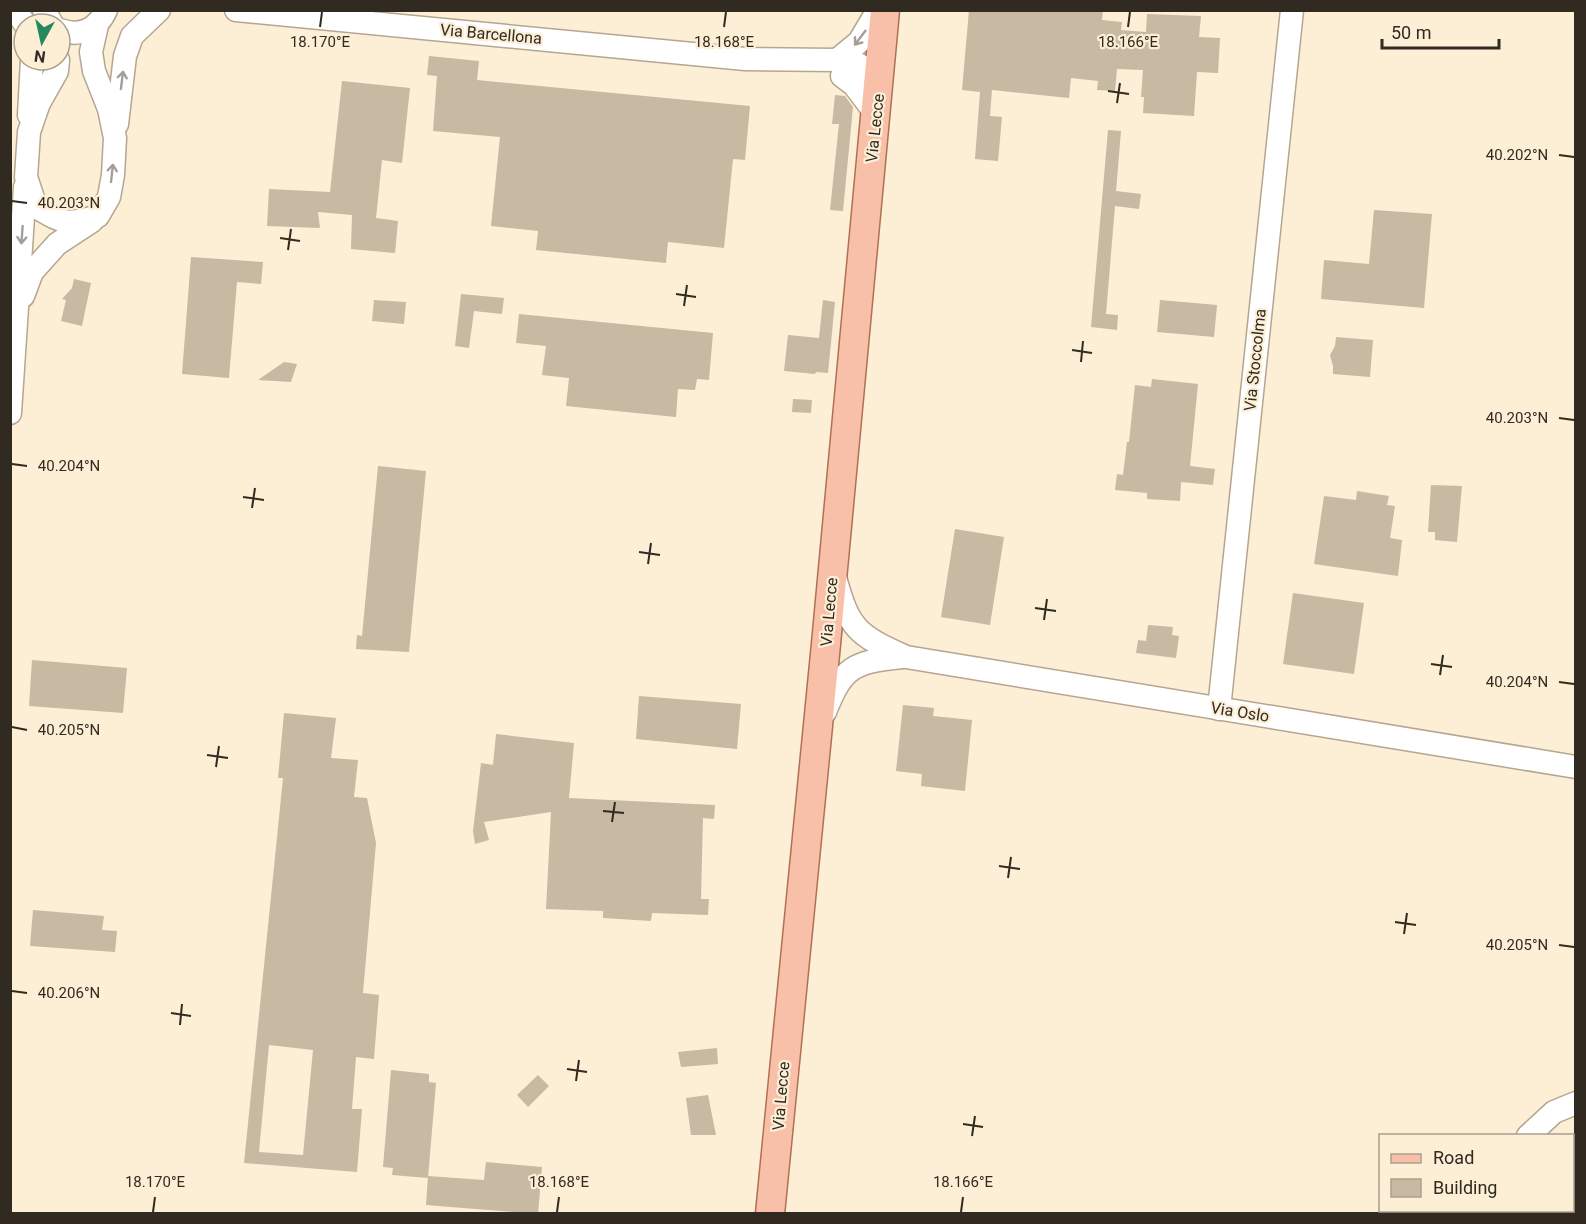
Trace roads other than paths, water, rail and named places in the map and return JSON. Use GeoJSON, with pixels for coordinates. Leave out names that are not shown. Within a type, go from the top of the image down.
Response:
{"type":"FeatureCollection","features":[{"type":"Feature","properties":{"kind":"main road","name":"Via Lecce"},"geometry":{"type":"LineString","coordinates":[[770,1214],[885,10]]}},
{"type":"Feature","properties":{"kind":"street"},"geometry":{"type":"LineString","coordinates":[[17,314],[32,272],[57,244],[98,216],[109,197],[125,56],[132,36],[159,10]]}},
{"type":"Feature","properties":{"kind":"street","name":"Via Barcellona"},"geometry":{"type":"LineString","coordinates":[[236,10],[342,15],[839,68],[854,62],[880,76]]}},
{"type":"Feature","properties":{"kind":"street"},"geometry":{"type":"LineString","coordinates":[[876,114],[839,68],[859,42],[878,10]]}},
{"type":"Feature","properties":{"kind":"street","name":"Via Stoccolma"},"geometry":{"type":"LineString","coordinates":[[1219,709],[1292,10]]}},
{"type":"Feature","properties":{"kind":"street"},"geometry":{"type":"LineString","coordinates":[[107,16],[91,51],[94,71],[109,109],[115,138]]}},
{"type":"Feature","properties":{"kind":"street"},"geometry":{"type":"LineString","coordinates":[[72,33],[80,33],[107,16]]}},
{"type":"Feature","properties":{"kind":"street"},"geometry":{"type":"LineString","coordinates":[[10,413],[31,72]]}},
{"type":"Feature","properties":{"kind":"street"},"geometry":{"type":"LineString","coordinates":[[29,132],[39,103],[56,72]]}},
{"type":"Feature","properties":{"kind":"street"},"geometry":{"type":"LineString","coordinates":[[26,177],[36,207],[59,221],[76,223],[98,216]]}},
{"type":"Feature","properties":{"kind":"street"},"geometry":{"type":"LineString","coordinates":[[816,733],[835,687],[850,670],[872,652],[852,624],[842,603],[832,570]]}},
{"type":"Feature","properties":{"kind":"street","name":"Via Oslo"},"geometry":{"type":"LineString","coordinates":[[826,644],[846,640],[872,652],[1575,767]]}},
{"type":"Feature","properties":{"kind":"street"},"geometry":{"type":"LineString","coordinates":[[1530,1134],[1554,1112],[1575,1103]]}}]}
